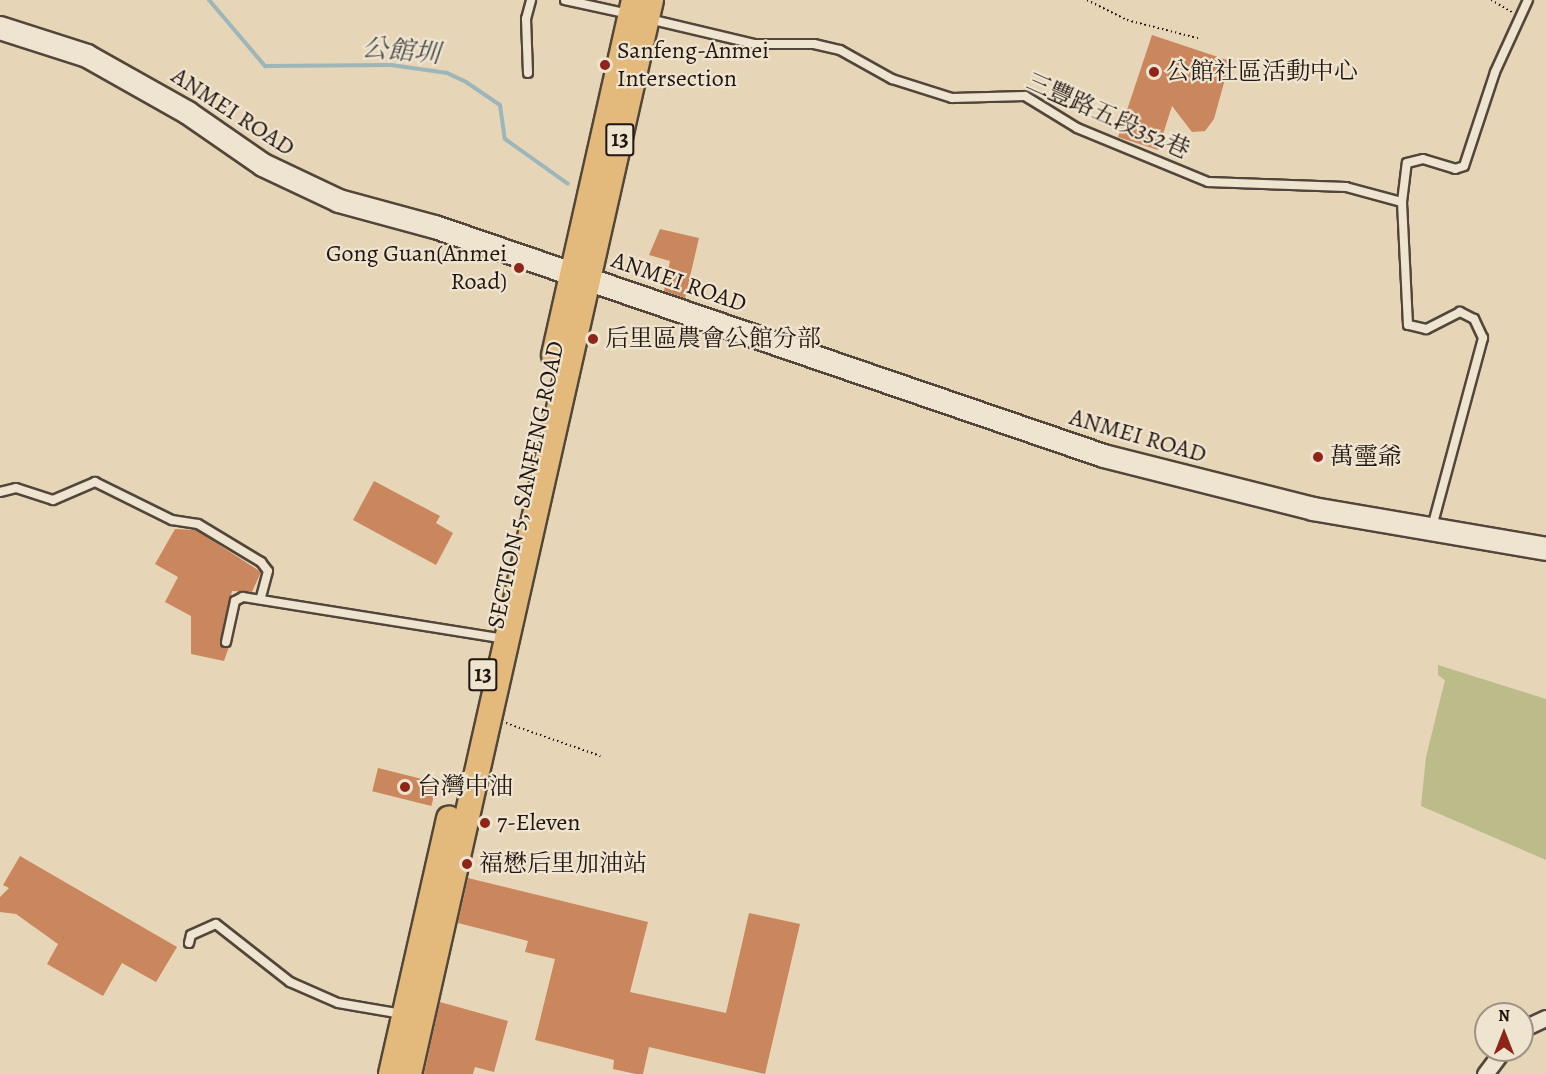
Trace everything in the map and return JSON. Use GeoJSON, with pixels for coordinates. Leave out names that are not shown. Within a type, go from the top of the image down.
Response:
{"type":"FeatureCollection","features":[{"type":"Feature","properties":{"kind":"main road","name":"SECTION 5, SANFENG ROAD"},"geometry":{"type":"LineString","coordinates":[[409,1074],[413,1016],[641,8]]}},
{"type":"Feature","properties":{"kind":"main road","name":"SECTION 5, SANFENG ROAD"},"geometry":{"type":"LineString","coordinates":[[391,1074],[413,1016],[488,716],[499,638]]}},
{"type":"Feature","properties":{"kind":"street","name":"ANMEI ROAD"},"geometry":{"type":"LineString","coordinates":[[0,28],[87,56],[188,113],[288,179],[1104,456],[1237,492],[1431,531],[1546,549]]}},
{"type":"Feature","properties":{"kind":"lane"},"geometry":{"type":"LineString","coordinates":[[528,73],[526,19],[531,0]]}},
{"type":"Feature","properties":{"kind":"lane","name":"三豐路五段352巷"},"geometry":{"type":"LineString","coordinates":[[565,0],[641,8],[755,44],[814,44],[840,50],[892,79],[952,98],[1025,96],[1077,128],[1208,182],[1346,187],[1402,202]]}},
{"type":"Feature","properties":{"kind":"lane"},"geometry":{"type":"LineString","coordinates":[[1431,531],[1483,338],[1474,319],[1460,312],[1426,328],[1408,325],[1402,202],[1412,159],[1455,169],[1464,166],[1495,72],[1528,0]]}},
{"type":"Feature","properties":{"kind":"lane"},"geometry":{"type":"LineString","coordinates":[[0,492],[16,488],[53,500],[94,482],[172,520],[198,525],[261,562],[268,571],[261,597]]}},
{"type":"Feature","properties":{"kind":"lane"},"geometry":{"type":"LineString","coordinates":[[226,642],[236,601],[261,597],[499,638]]}},
{"type":"Feature","properties":{"kind":"lane"},"geometry":{"type":"LineString","coordinates":[[189,943],[191,935],[216,924],[290,982],[338,1003],[413,1016]]}},
{"type":"Feature","properties":{"kind":"path"},"geometry":{"type":"LineString","coordinates":[[1087,0],[1127,20],[1201,39]]}},
{"type":"Feature","properties":{"kind":"path"},"geometry":{"type":"LineString","coordinates":[[1491,0],[1520,18]]}},
{"type":"Feature","properties":{"kind":"path"},"geometry":{"type":"LineString","coordinates":[[488,716],[600,756]]}},
{"type":"Feature","properties":{"kind":"shaded area"},"geometry":{"type":"Polygon","coordinates":[[[1438,665],[1546,699],[1546,860],[1421,806],[1426,757],[1445,680],[1438,675],[1438,665]]]}},
{"type":"Feature","properties":{"kind":"building"},"geometry":{"type":"Polygon","coordinates":[[[1152,35],[1230,61],[1214,119],[1205,131],[1192,132],[1172,106],[1158,150],[1118,137],[1152,35]]]}},
{"type":"Feature","properties":{"kind":"building"},"geometry":{"type":"Polygon","coordinates":[[[660,229],[699,238],[685,298],[664,291],[670,261],[649,255],[660,229]]]}},
{"type":"Feature","properties":{"kind":"building"},"geometry":{"type":"Polygon","coordinates":[[[374,481],[440,516],[436,523],[453,533],[436,565],[353,520],[374,481]]]}},
{"type":"Feature","properties":{"kind":"building"},"geometry":{"type":"Polygon","coordinates":[[[175,529],[196,530],[261,572],[252,592],[232,591],[220,641],[229,647],[224,661],[191,654],[191,616],[165,602],[178,577],[155,564],[175,529]]]}},
{"type":"Feature","properties":{"kind":"building","name":"台灣中油"},"geometry":{"type":"Polygon","coordinates":[[[378,768],[437,783],[431,806],[372,791],[378,768]]]}},
{"type":"Feature","properties":{"kind":"building"},"geometry":{"type":"Polygon","coordinates":[[[20,856],[177,947],[156,982],[122,963],[103,996],[47,964],[58,944],[16,914],[0,912],[0,897],[9,888],[3,885],[20,856]]]}},
{"type":"Feature","properties":{"kind":"building"},"geometry":{"type":"Polygon","coordinates":[[[468,878],[648,922],[630,992],[726,1013],[749,913],[800,924],[765,1074],[649,1047],[643,1074],[636,1074],[613,1069],[614,1060],[535,1040],[555,959],[525,952],[528,941],[458,923],[468,878]]]}},
{"type":"Feature","properties":{"kind":"building"},"geometry":{"type":"Polygon","coordinates":[[[440,1002],[508,1021],[494,1072],[475,1067],[473,1074],[424,1074],[440,1002]]]}},
{"type":"Feature","properties":{"kind":"waterway","name":"公館圳"},"geometry":{"type":"LineString","coordinates":[[209,0],[265,66],[391,65],[447,73],[466,82],[500,105],[505,139],[568,184]]}},
{"type":"Feature","properties":{"kind":"place","name":"Sanfeng-Anmei Intersection"},"geometry":{"type":"Point","coordinates":[605,65]}},
{"type":"Feature","properties":{"kind":"place","name":"公館社區活動中心"},"geometry":{"type":"Point","coordinates":[1154,72]}},
{"type":"Feature","properties":{"kind":"place","name":"Gong Guan(Anmei Road)"},"geometry":{"type":"Point","coordinates":[519,268]}},
{"type":"Feature","properties":{"kind":"place","name":"后里區農會公館分部"},"geometry":{"type":"Point","coordinates":[593,339]}},
{"type":"Feature","properties":{"kind":"place","name":"萬𤫊爺"},"geometry":{"type":"Point","coordinates":[1318,457]}},
{"type":"Feature","properties":{"kind":"place","name":"台灣中油"},"geometry":{"type":"Point","coordinates":[405,787]}},
{"type":"Feature","properties":{"kind":"place","name":"7-Eleven"},"geometry":{"type":"Point","coordinates":[485,823]}},
{"type":"Feature","properties":{"kind":"place","name":"福懋后里加油站"},"geometry":{"type":"Point","coordinates":[467,864]}}]}
